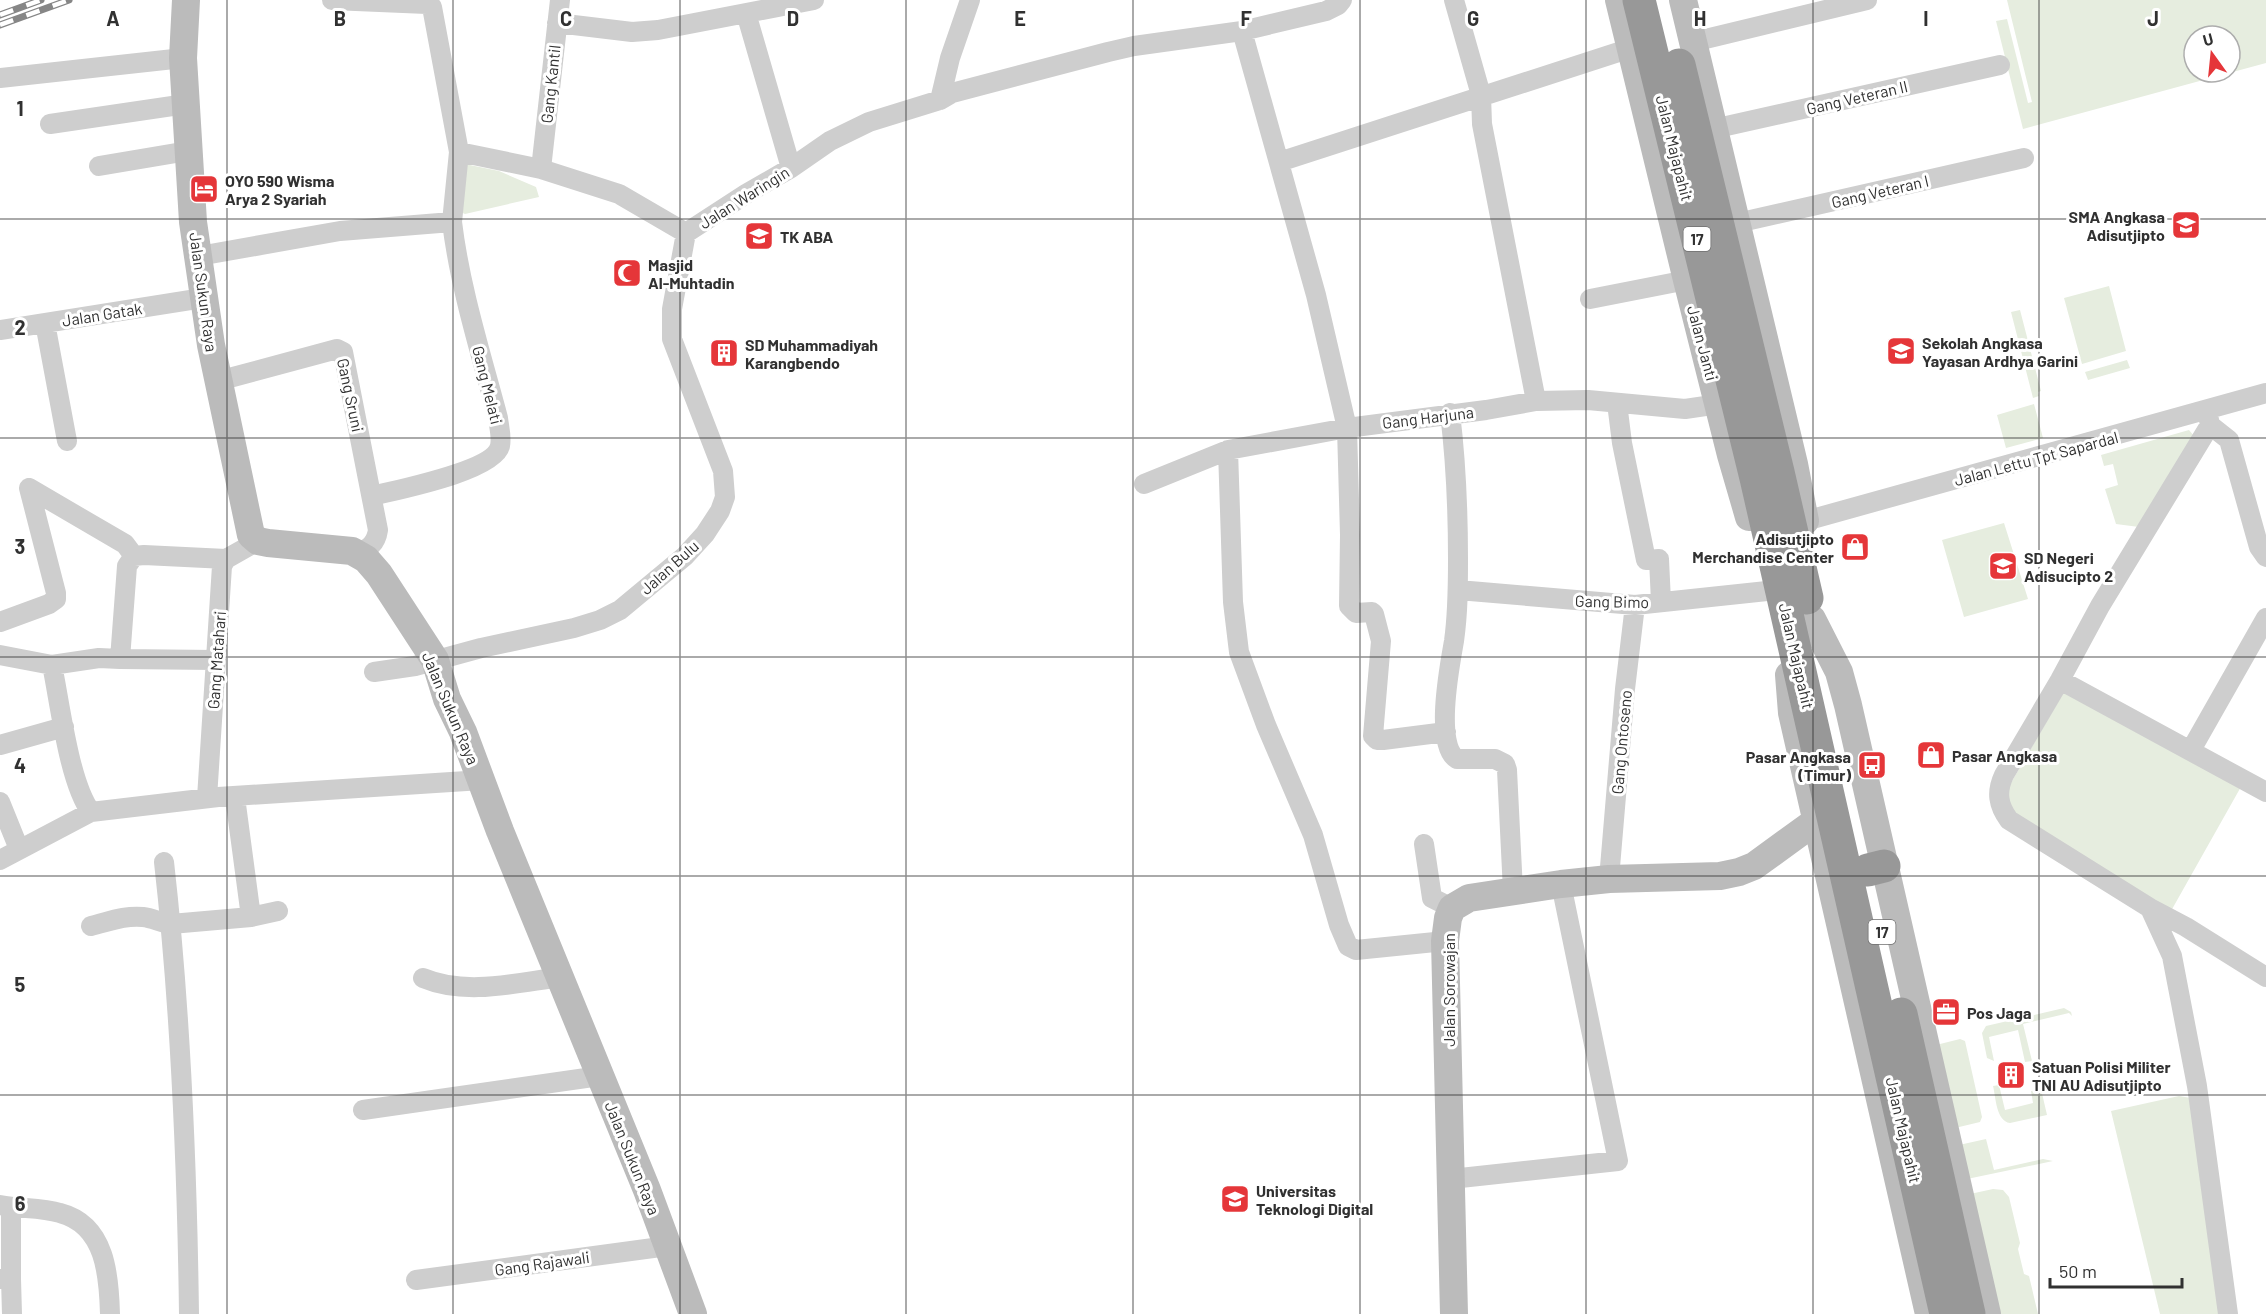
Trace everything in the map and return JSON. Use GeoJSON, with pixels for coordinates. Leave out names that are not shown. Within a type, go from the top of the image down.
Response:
{"type":"FeatureCollection","features":[{"type":"Feature","properties":{"kind":"highway","name":"Jalan Majapahit"},"geometry":{"type":"LineString","coordinates":[[1639,0],[1767,475]]}},
{"type":"Feature","properties":{"kind":"highway","name":"Jalan Majapahit"},"geometry":{"type":"LineString","coordinates":[[1662,0],[1801,623],[1873,1033],[1946,1314]]}},
{"type":"Feature","properties":{"kind":"highway","name":"Jalan Majapahit"},"geometry":{"type":"LineString","coordinates":[[1801,623],[1876,868],[1969,1314]]}},
{"type":"Feature","properties":{"kind":"street","name":"Jalan Sukun Raya"},"geometry":{"type":"LineString","coordinates":[[186,0],[183,58],[191,201],[203,298],[251,535],[258,541]]}},
{"type":"Feature","properties":{"kind":"street"},"geometry":{"type":"LineString","coordinates":[[199,256],[340,231],[452,222],[459,152],[433,5],[332,0]]}},
{"type":"Feature","properties":{"kind":"street","name":"Gang Kantil"},"geometry":{"type":"LineString","coordinates":[[541,169],[560,0]]}},
{"type":"Feature","properties":{"kind":"street"},"geometry":{"type":"LineString","coordinates":[[557,22],[633,32],[658,30],[749,8],[814,0]]}},
{"type":"Feature","properties":{"kind":"street"},"geometry":{"type":"LineString","coordinates":[[940,100],[950,58],[970,0]]}},
{"type":"Feature","properties":{"kind":"street","name":"Jalan Waringin"},"geometry":{"type":"LineString","coordinates":[[459,152],[541,169],[619,194],[686,233],[830,141],[869,122],[940,100],[952,93],[1134,46],[1242,32],[1326,11],[1338,5],[1342,0]]}},
{"type":"Feature","properties":{"kind":"street"},"geometry":{"type":"LineString","coordinates":[[1454,0],[1481,95],[1482,124],[1536,401]]}},
{"type":"Feature","properties":{"kind":"street","name":"Jalan Janti"},"geometry":{"type":"LineString","coordinates":[[1619,0],[1687,280],[1767,591],[1788,686]]}},
{"type":"Feature","properties":{"kind":"street"},"geometry":{"type":"LineString","coordinates":[[1683,0],[1794,464],[1839,672],[1876,868],[1987,1314]]}},
{"type":"Feature","properties":{"kind":"street"},"geometry":{"type":"LineString","coordinates":[[1693,42],[1867,0]]}},
{"type":"Feature","properties":{"kind":"street"},"geometry":{"type":"LineString","coordinates":[[749,8],[791,168]]}},
{"type":"Feature","properties":{"kind":"street"},"geometry":{"type":"LineString","coordinates":[[1242,32],[1316,295],[1347,428],[1349,606],[1356,613],[1372,612],[1381,636],[1373,736],[1377,740],[1383,740],[1446,732]]}},
{"type":"Feature","properties":{"kind":"street"},"geometry":{"type":"LineString","coordinates":[[1279,162],[1631,48]]}},
{"type":"Feature","properties":{"kind":"street"},"geometry":{"type":"LineString","coordinates":[[0,78],[183,58]]}},
{"type":"Feature","properties":{"kind":"street","name":"Gang Veteran II"},"geometry":{"type":"LineString","coordinates":[[1713,129],[2000,65]]}},
{"type":"Feature","properties":{"kind":"street"},"geometry":{"type":"LineString","coordinates":[[50,124],[186,104]]}},
{"type":"Feature","properties":{"kind":"street"},"geometry":{"type":"LineString","coordinates":[[99,166],[189,151]]}},
{"type":"Feature","properties":{"kind":"street","name":"Gang Veteran I"},"geometry":{"type":"LineString","coordinates":[[1737,223],[2024,158]]}},
{"type":"Feature","properties":{"kind":"street","name":"Gang Melati"},"geometry":{"type":"LineString","coordinates":[[372,496],[448,477],[478,466],[491,458],[500,448],[498,418],[472,320],[454,241],[452,222]]}},
{"type":"Feature","properties":{"kind":"street","name":"Jalan Bulu"},"geometry":{"type":"LineString","coordinates":[[374,672],[415,666],[600,620],[620,610],[685,556],[705,534],[720,511],[725,497],[723,471],[672,339],[672,309],[686,233]]}},
{"type":"Feature","properties":{"kind":"street"},"geometry":{"type":"LineString","coordinates":[[1590,299],[1687,280]]}},
{"type":"Feature","properties":{"kind":"street","name":"Jalan Gatak"},"geometry":{"type":"LineString","coordinates":[[0,330],[203,298]]}},
{"type":"Feature","properties":{"kind":"street"},"geometry":{"type":"LineString","coordinates":[[45,323],[67,441]]}},
{"type":"Feature","properties":{"kind":"street","name":"Gang Sruni"},"geometry":{"type":"LineString","coordinates":[[218,381],[340,350],[378,530],[376,541],[357,554]]}},
{"type":"Feature","properties":{"kind":"street","name":"Jalan Lettu Tpt Sapardal"},"geometry":{"type":"LineString","coordinates":[[1805,521],[2208,418],[2266,393]]}},
{"type":"Feature","properties":{"kind":"street","name":"Gang Harjuna"},"geometry":{"type":"LineString","coordinates":[[1144,484],[1228,450],[1347,428],[1486,410],[1536,401],[1588,400],[1685,409],[1719,404]]}},
{"type":"Feature","properties":{"kind":"street"},"geometry":{"type":"LineString","coordinates":[[1617,403],[1646,561],[1659,559],[1661,602]]}},
{"type":"Feature","properties":{"kind":"street"},"geometry":{"type":"LineString","coordinates":[[1450,413],[1457,474],[1458,614],[1447,693],[1446,732],[1453,757],[1457,759],[1495,759],[1505,764],[1513,891]]}},
{"type":"Feature","properties":{"kind":"street"},"geometry":{"type":"LineString","coordinates":[[2266,557],[2259,547],[2229,440],[2208,418],[2000,784],[1998,799],[2002,811],[2010,820],[2150,908],[2186,927],[2266,977]]}},
{"type":"Feature","properties":{"kind":"street"},"geometry":{"type":"LineString","coordinates":[[1228,450],[1233,602],[1239,652],[1266,725],[1313,835],[1334,912],[1344,938],[1348,946],[1356,950],[1446,941]]}},
{"type":"Feature","properties":{"kind":"street"},"geometry":{"type":"LineString","coordinates":[[0,622],[49,604],[56,599],[29,488],[126,544],[134,556]]}},
{"type":"Feature","properties":{"kind":"street"},"geometry":{"type":"LineString","coordinates":[[120,659],[127,566],[134,556],[226,559],[258,541],[352,551],[357,554]]}},
{"type":"Feature","properties":{"kind":"street","name":"Jalan Sukun Raya"},"geometry":{"type":"LineString","coordinates":[[357,554],[366,559],[379,574],[435,660],[447,699],[482,780],[693,1314]]}},
{"type":"Feature","properties":{"kind":"street","name":"Gang Matahari"},"geometry":{"type":"LineString","coordinates":[[207,798],[222,566],[226,559]]}},
{"type":"Feature","properties":{"kind":"street","name":"Gang Bimo"},"geometry":{"type":"LineString","coordinates":[[1458,590],[1635,605],[1767,591]]}},
{"type":"Feature","properties":{"kind":"street","name":"Gang Ontoseno"},"geometry":{"type":"LineString","coordinates":[[1609,879],[1625,689],[1635,605]]}},
{"type":"Feature","properties":{"kind":"street"},"geometry":{"type":"LineString","coordinates":[[2191,750],[2266,618]]}},
{"type":"Feature","properties":{"kind":"street"},"geometry":{"type":"LineString","coordinates":[[1801,623],[1839,672]]}},
{"type":"Feature","properties":{"kind":"street"},"geometry":{"type":"LineString","coordinates":[[1801,623],[1788,686],[1816,821],[1873,1033],[1929,1314]]}},
{"type":"Feature","properties":{"kind":"street"},"geometry":{"type":"LineString","coordinates":[[0,655],[52,665],[99,658],[216,660]]}},
{"type":"Feature","properties":{"kind":"street"},"geometry":{"type":"LineString","coordinates":[[52,665],[80,795],[91,812]]}},
{"type":"Feature","properties":{"kind":"street"},"geometry":{"type":"LineString","coordinates":[[2060,680],[2266,792]]}},
{"type":"Feature","properties":{"kind":"street"},"geometry":{"type":"LineString","coordinates":[[0,745],[64,728]]}},
{"type":"Feature","properties":{"kind":"street"},"geometry":{"type":"LineString","coordinates":[[0,860],[91,812],[207,798],[482,780]]}},
{"type":"Feature","properties":{"kind":"street"},"geometry":{"type":"LineString","coordinates":[[235,797],[251,917]]}},
{"type":"Feature","properties":{"kind":"street"},"geometry":{"type":"LineString","coordinates":[[0,802],[20,849]]}},
{"type":"Feature","properties":{"kind":"street"},"geometry":{"type":"LineString","coordinates":[[1424,844],[1432,898],[1452,908],[1469,898],[1562,884],[1609,879],[1719,876],[1739,872],[1754,866],[1816,821]]}},
{"type":"Feature","properties":{"kind":"street"},"geometry":{"type":"LineString","coordinates":[[164,862],[171,924],[187,1168],[189,1314]]}},
{"type":"Feature","properties":{"kind":"street"},"geometry":{"type":"LineString","coordinates":[[1450,1179],[1618,1161],[1562,884]]}},
{"type":"Feature","properties":{"kind":"street","name":"Jalan Sorowajan"},"geometry":{"type":"LineString","coordinates":[[1452,908],[1448,918],[1446,941],[1454,1314]]}},
{"type":"Feature","properties":{"kind":"street"},"geometry":{"type":"LineString","coordinates":[[2150,908],[2172,956],[2197,1086],[2228,1314]]}},
{"type":"Feature","properties":{"kind":"street"},"geometry":{"type":"LineString","coordinates":[[91,926],[130,917],[146,917],[171,924],[251,917],[278,911]]}},
{"type":"Feature","properties":{"kind":"street"},"geometry":{"type":"LineString","coordinates":[[423,978],[449,987],[485,987],[560,977]]}},
{"type":"Feature","properties":{"kind":"street"},"geometry":{"type":"LineString","coordinates":[[363,1110],[600,1076]]}},
{"type":"Feature","properties":{"kind":"street"},"geometry":{"type":"LineString","coordinates":[[12,1314],[5,1279],[6,1206],[64,1213],[83,1224],[98,1245],[109,1274],[110,1314]]}},
{"type":"Feature","properties":{"kind":"street","name":"Gang Rajawali"},"geometry":{"type":"LineString","coordinates":[[416,1280],[668,1246]]}},
{"type":"Feature","properties":{"kind":"shaded area"},"geometry":{"type":"Polygon","coordinates":[[[2007,0],[2266,0],[2266,63],[2242,70],[2242,24],[2182,24],[2182,84],[2189,84],[2023,129],[1996,21],[2007,19],[2028,103],[2032,102],[2007,0]]]}},
{"type":"Feature","properties":{"kind":"shaded area"},"geometry":{"type":"Polygon","coordinates":[[[460,163],[499,171],[536,187],[539,197],[465,214],[456,210],[460,163]]]}},
{"type":"Feature","properties":{"kind":"shaded area"},"geometry":{"type":"Polygon","coordinates":[[[2109,286],[2126,351],[2082,364],[2064,298],[2109,286]]]}},
{"type":"Feature","properties":{"kind":"shaded area"},"geometry":{"type":"Polygon","coordinates":[[[2020,310],[2041,391],[2038,392],[2039,396],[2033,398],[2011,312],[2020,310]]]}},
{"type":"Feature","properties":{"kind":"shaded area"},"geometry":{"type":"Polygon","coordinates":[[[2127,360],[2130,368],[2088,380],[2085,372],[2127,360]]]}},
{"type":"Feature","properties":{"kind":"shaded area"},"geometry":{"type":"Polygon","coordinates":[[[2034,404],[2043,438],[2006,448],[1997,415],[2034,404]]]}},
{"type":"Feature","properties":{"kind":"shaded area"},"geometry":{"type":"Polygon","coordinates":[[[2189,430],[2194,436],[2139,527],[2116,524],[2105,489],[2118,485],[2113,464],[2104,466],[2101,455],[2189,430]]]}},
{"type":"Feature","properties":{"kind":"shaded area"},"geometry":{"type":"Polygon","coordinates":[[[2004,523],[2028,599],[1964,617],[1942,540],[2004,523]]]}},
{"type":"Feature","properties":{"kind":"shaded area"},"geometry":{"type":"Polygon","coordinates":[[[2065,693],[2242,785],[2171,911],[2010,811],[2008,788],[2065,693]]]}},
{"type":"Feature","properties":{"kind":"shaded area"},"geometry":{"type":"Polygon","coordinates":[[[2064,1008],[2071,1012],[2072,1016],[2069,1013],[2023,1024],[2032,1061],[2025,1062],[2018,1030],[1989,1037],[1994,1061],[1987,1058],[1982,1033],[1986,1026],[2064,1008]]]}},
{"type":"Feature","properties":{"kind":"shaded area"},"geometry":{"type":"Polygon","coordinates":[[[1960,1039],[1965,1041],[1982,1117],[1980,1122],[1955,1128],[1936,1045],[1960,1039]]]}},
{"type":"Feature","properties":{"kind":"shaded area"},"geometry":{"type":"Polygon","coordinates":[[[1999,1085],[2005,1110],[2033,1103],[2031,1091],[2041,1089],[2047,1115],[2010,1123],[2005,1121],[1999,1114],[1993,1086],[1999,1085]]]}},
{"type":"Feature","properties":{"kind":"shaded area"},"geometry":{"type":"Polygon","coordinates":[[[2179,1096],[2191,1098],[2232,1314],[2160,1314],[2111,1111],[2179,1096]]]}},
{"type":"Feature","properties":{"kind":"shaded area"},"geometry":{"type":"Polygon","coordinates":[[[1986,1139],[1994,1170],[2043,1159],[2053,1161],[1967,1179],[1959,1145],[1986,1139]]]}},
{"type":"Feature","properties":{"kind":"shaded area"},"geometry":{"type":"Polygon","coordinates":[[[1993,1189],[2003,1190],[2009,1197],[2020,1243],[2018,1249],[2024,1274],[2029,1276],[2038,1314],[1998,1314],[1970,1194],[1993,1189]]]}},
{"type":"Feature","properties":{"kind":"railway"},"geometry":{"type":"LineString","coordinates":[[0,15],[41,0]]}},
{"type":"Feature","properties":{"kind":"railway"},"geometry":{"type":"LineString","coordinates":[[0,25],[69,0]]}},
{"type":"Feature","properties":{"kind":"place","name":"OYO 590 Wisma Arya 2 Syariah"},"geometry":{"type":"Point","coordinates":[204,189]}},
{"type":"Feature","properties":{"kind":"place","name":"SMA Angkasa Adisutjipto"},"geometry":{"type":"Point","coordinates":[2186,225]}},
{"type":"Feature","properties":{"kind":"place","name":"TK ABA"},"geometry":{"type":"Point","coordinates":[759,236]}},
{"type":"Feature","properties":{"kind":"place","name":"Masjid Al-Muhtadin"},"geometry":{"type":"Point","coordinates":[627,273]}},
{"type":"Feature","properties":{"kind":"place","name":"Sekolah Angkasa Yayasan Ardhya Garini"},"geometry":{"type":"Point","coordinates":[1901,351]}},
{"type":"Feature","properties":{"kind":"place","name":"SD Muhammadiyah Karangbendo"},"geometry":{"type":"Point","coordinates":[724,353]}},
{"type":"Feature","properties":{"kind":"place","name":"Adisutjipto Merchandise Center"},"geometry":{"type":"Point","coordinates":[1855,547]}},
{"type":"Feature","properties":{"kind":"place","name":"SD Negeri Adisucipto 2"},"geometry":{"type":"Point","coordinates":[2003,566]}},
{"type":"Feature","properties":{"kind":"place","name":"Pasar Angkasa"},"geometry":{"type":"Point","coordinates":[1931,755]}},
{"type":"Feature","properties":{"kind":"place","name":"Pasar Angkasa (Timur)"},"geometry":{"type":"Point","coordinates":[1872,765]}},
{"type":"Feature","properties":{"kind":"place","name":"Pos Jaga"},"geometry":{"type":"Point","coordinates":[1946,1012]}},
{"type":"Feature","properties":{"kind":"place","name":"Satuan Polisi Militer TNI AU Adisutjipto"},"geometry":{"type":"Point","coordinates":[2011,1075]}},
{"type":"Feature","properties":{"kind":"place","name":"Universitas Teknologi Digital"},"geometry":{"type":"Point","coordinates":[1235,1199]}}]}
